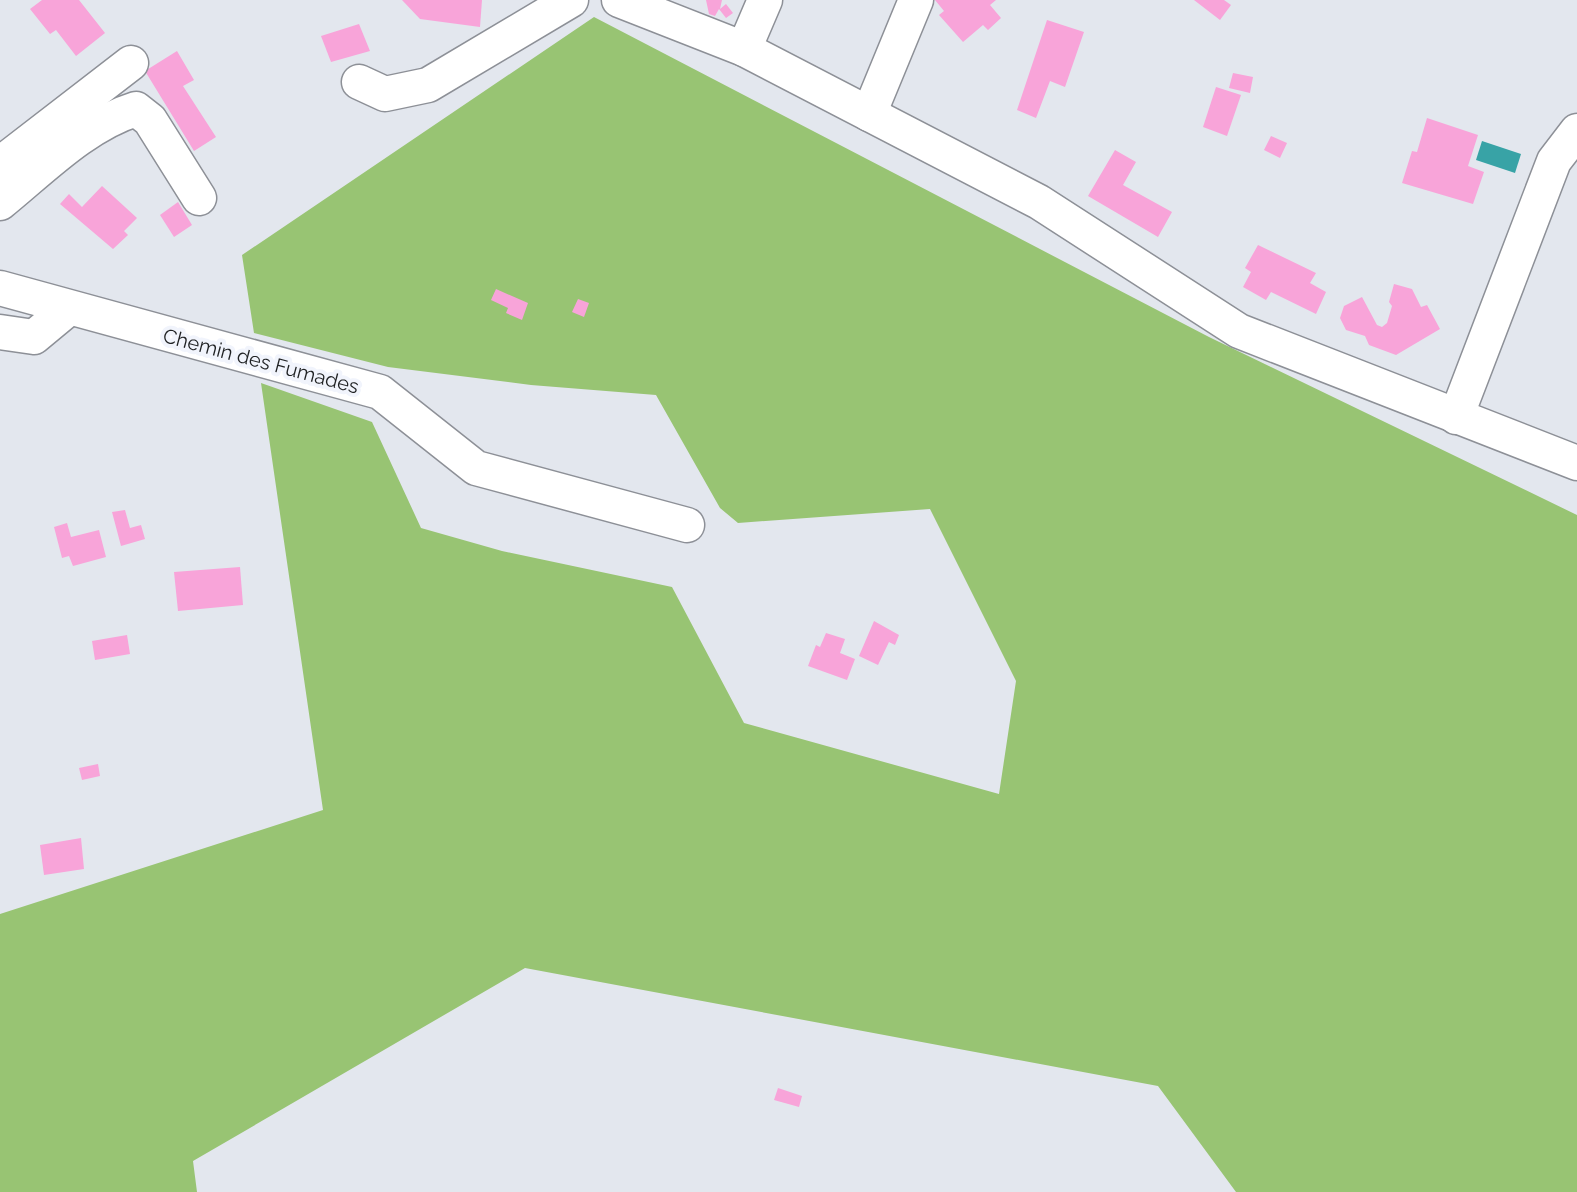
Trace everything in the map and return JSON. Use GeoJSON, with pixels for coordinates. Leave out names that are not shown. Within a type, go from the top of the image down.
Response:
{"type":"FeatureCollection","features":[{"type":"Feature","properties":{"kind":"street"},"geometry":{"type":"LineString","coordinates":[[359,82],[385,94],[428,85],[571,0]]}},
{"type":"Feature","properties":{"kind":"street"},"geometry":{"type":"LineString","coordinates":[[619,0],[744,49],[1039,202],[1239,331],[1577,463]]}},
{"type":"Feature","properties":{"kind":"street"},"geometry":{"type":"LineString","coordinates":[[744,49],[765,0]]}},
{"type":"Feature","properties":{"kind":"street"},"geometry":{"type":"LineString","coordinates":[[869,114],[916,0]]}},
{"type":"Feature","properties":{"kind":"street"},"geometry":{"type":"LineString","coordinates":[[0,164],[131,63]]}},
{"type":"Feature","properties":{"kind":"street"},"geometry":{"type":"LineString","coordinates":[[0,203],[71,145],[116,116],[136,109],[150,120],[199,198]]}},
{"type":"Feature","properties":{"kind":"street"},"geometry":{"type":"LineString","coordinates":[[1456,417],[1554,161],[1577,131]]}},
{"type":"Feature","properties":{"kind":"street","name":"Chemin des Fumades"},"geometry":{"type":"LineString","coordinates":[[0,288],[380,392],[476,468],[687,525]]}},
{"type":"Feature","properties":{"kind":"street"},"geometry":{"type":"LineString","coordinates":[[0,332],[34,337],[69,308]]}},
{"type":"Feature","properties":{"kind":"green space"},"geometry":{"type":"Polygon","coordinates":[[[594,17],[1209,337],[1577,515],[1577,1192],[1236,1192],[1158,1086],[525,968],[193,1161],[197,1192],[0,1192],[0,914],[323,810],[261,383],[372,422],[421,528],[502,551],[672,587],[744,723],[999,794],[1016,681],[930,509],[738,523],[720,508],[656,395],[531,385],[388,367],[254,333],[242,255],[594,17]]]}},
{"type":"Feature","properties":{"kind":"water"},"geometry":{"type":"Polygon","coordinates":[[[1482,141],[1521,154],[1515,173],[1476,160],[1482,141]]]}},
{"type":"Feature","properties":{"kind":"building"},"geometry":{"type":"Polygon","coordinates":[[[42,0],[79,0],[105,33],[76,56],[56,30],[50,34],[30,9],[42,0]]]}},
{"type":"Feature","properties":{"kind":"building"},"geometry":{"type":"Polygon","coordinates":[[[402,0],[482,0],[480,27],[420,19],[402,0]]]}},
{"type":"Feature","properties":{"kind":"building"},"geometry":{"type":"Polygon","coordinates":[[[706,0],[722,0],[720,9],[726,4],[733,13],[726,18],[719,9],[715,16],[709,14],[706,0]]]}},
{"type":"Feature","properties":{"kind":"building"},"geometry":{"type":"Polygon","coordinates":[[[935,0],[996,0],[990,5],[1001,18],[988,30],[983,25],[963,42],[939,15],[944,11],[935,0]]]}},
{"type":"Feature","properties":{"kind":"building"},"geometry":{"type":"Polygon","coordinates":[[[1194,0],[1224,0],[1231,5],[1220,20],[1194,0]]]}},
{"type":"Feature","properties":{"kind":"building"},"geometry":{"type":"Polygon","coordinates":[[[1047,20],[1084,32],[1065,87],[1050,81],[1036,118],[1017,110],[1047,20]]]}},
{"type":"Feature","properties":{"kind":"building"},"geometry":{"type":"Polygon","coordinates":[[[359,24],[370,51],[331,62],[321,36],[359,24]]]}},
{"type":"Feature","properties":{"kind":"building"},"geometry":{"type":"Polygon","coordinates":[[[177,51],[194,80],[183,86],[216,137],[194,151],[145,71],[177,51]]]}},
{"type":"Feature","properties":{"kind":"building"},"geometry":{"type":"Polygon","coordinates":[[[1233,73],[1253,77],[1250,93],[1229,88],[1233,73]]]}},
{"type":"Feature","properties":{"kind":"building"},"geometry":{"type":"Polygon","coordinates":[[[1216,87],[1241,95],[1227,136],[1203,127],[1216,87]]]}},
{"type":"Feature","properties":{"kind":"building"},"geometry":{"type":"Polygon","coordinates":[[[1427,118],[1478,135],[1468,166],[1484,172],[1473,204],[1402,183],[1412,151],[1417,152],[1427,118]]]}},
{"type":"Feature","properties":{"kind":"building"},"geometry":{"type":"Polygon","coordinates":[[[1271,136],[1287,143],[1280,158],[1264,150],[1271,136]]]}},
{"type":"Feature","properties":{"kind":"building"},"geometry":{"type":"Polygon","coordinates":[[[1115,150],[1136,162],[1123,185],[1172,212],[1158,237],[1088,196],[1115,150]]]}},
{"type":"Feature","properties":{"kind":"building"},"geometry":{"type":"Polygon","coordinates":[[[102,186],[137,218],[124,231],[128,235],[113,249],[60,204],[69,194],[82,207],[102,186]]]}},
{"type":"Feature","properties":{"kind":"building"},"geometry":{"type":"Polygon","coordinates":[[[178,202],[192,225],[174,237],[160,215],[178,202]]]}},
{"type":"Feature","properties":{"kind":"building"},"geometry":{"type":"Polygon","coordinates":[[[1258,245],[1316,273],[1310,283],[1326,292],[1316,314],[1271,292],[1266,300],[1243,287],[1251,272],[1245,268],[1258,245]]]}},
{"type":"Feature","properties":{"kind":"building"},"geometry":{"type":"Polygon","coordinates":[[[1394,284],[1412,289],[1421,307],[1427,305],[1440,329],[1396,355],[1369,345],[1365,336],[1346,330],[1340,318],[1344,306],[1362,297],[1377,325],[1382,327],[1387,323],[1392,306],[1389,302],[1394,284]]]}},
{"type":"Feature","properties":{"kind":"building"},"geometry":{"type":"Polygon","coordinates":[[[496,289],[528,303],[522,320],[506,313],[508,308],[491,300],[496,289]]]}},
{"type":"Feature","properties":{"kind":"building"},"geometry":{"type":"Polygon","coordinates":[[[578,299],[589,303],[584,317],[572,312],[578,299]]]}},
{"type":"Feature","properties":{"kind":"building"},"geometry":{"type":"Polygon","coordinates":[[[125,510],[130,528],[141,525],[145,539],[121,546],[112,512],[125,510]]]}},
{"type":"Feature","properties":{"kind":"building"},"geometry":{"type":"Polygon","coordinates":[[[67,523],[71,537],[99,530],[106,557],[73,566],[69,556],[62,558],[54,527],[67,523]]]}},
{"type":"Feature","properties":{"kind":"building"},"geometry":{"type":"Polygon","coordinates":[[[240,567],[243,605],[178,611],[174,572],[240,567]]]}},
{"type":"Feature","properties":{"kind":"building"},"geometry":{"type":"Polygon","coordinates":[[[874,621],[899,635],[895,645],[889,642],[878,665],[859,656],[874,621]]]}},
{"type":"Feature","properties":{"kind":"building"},"geometry":{"type":"Polygon","coordinates":[[[826,633],[845,639],[840,653],[855,659],[847,680],[808,666],[816,645],[820,647],[826,633]]]}},
{"type":"Feature","properties":{"kind":"building"},"geometry":{"type":"Polygon","coordinates":[[[127,635],[130,654],[95,660],[92,641],[127,635]]]}},
{"type":"Feature","properties":{"kind":"building"},"geometry":{"type":"Polygon","coordinates":[[[98,764],[100,776],[82,780],[79,768],[98,764]]]}},
{"type":"Feature","properties":{"kind":"building"},"geometry":{"type":"Polygon","coordinates":[[[81,838],[84,869],[44,875],[40,845],[81,838]]]}},
{"type":"Feature","properties":{"kind":"building"},"geometry":{"type":"Polygon","coordinates":[[[778,1088],[802,1096],[799,1107],[774,1100],[778,1088]]]}}]}
